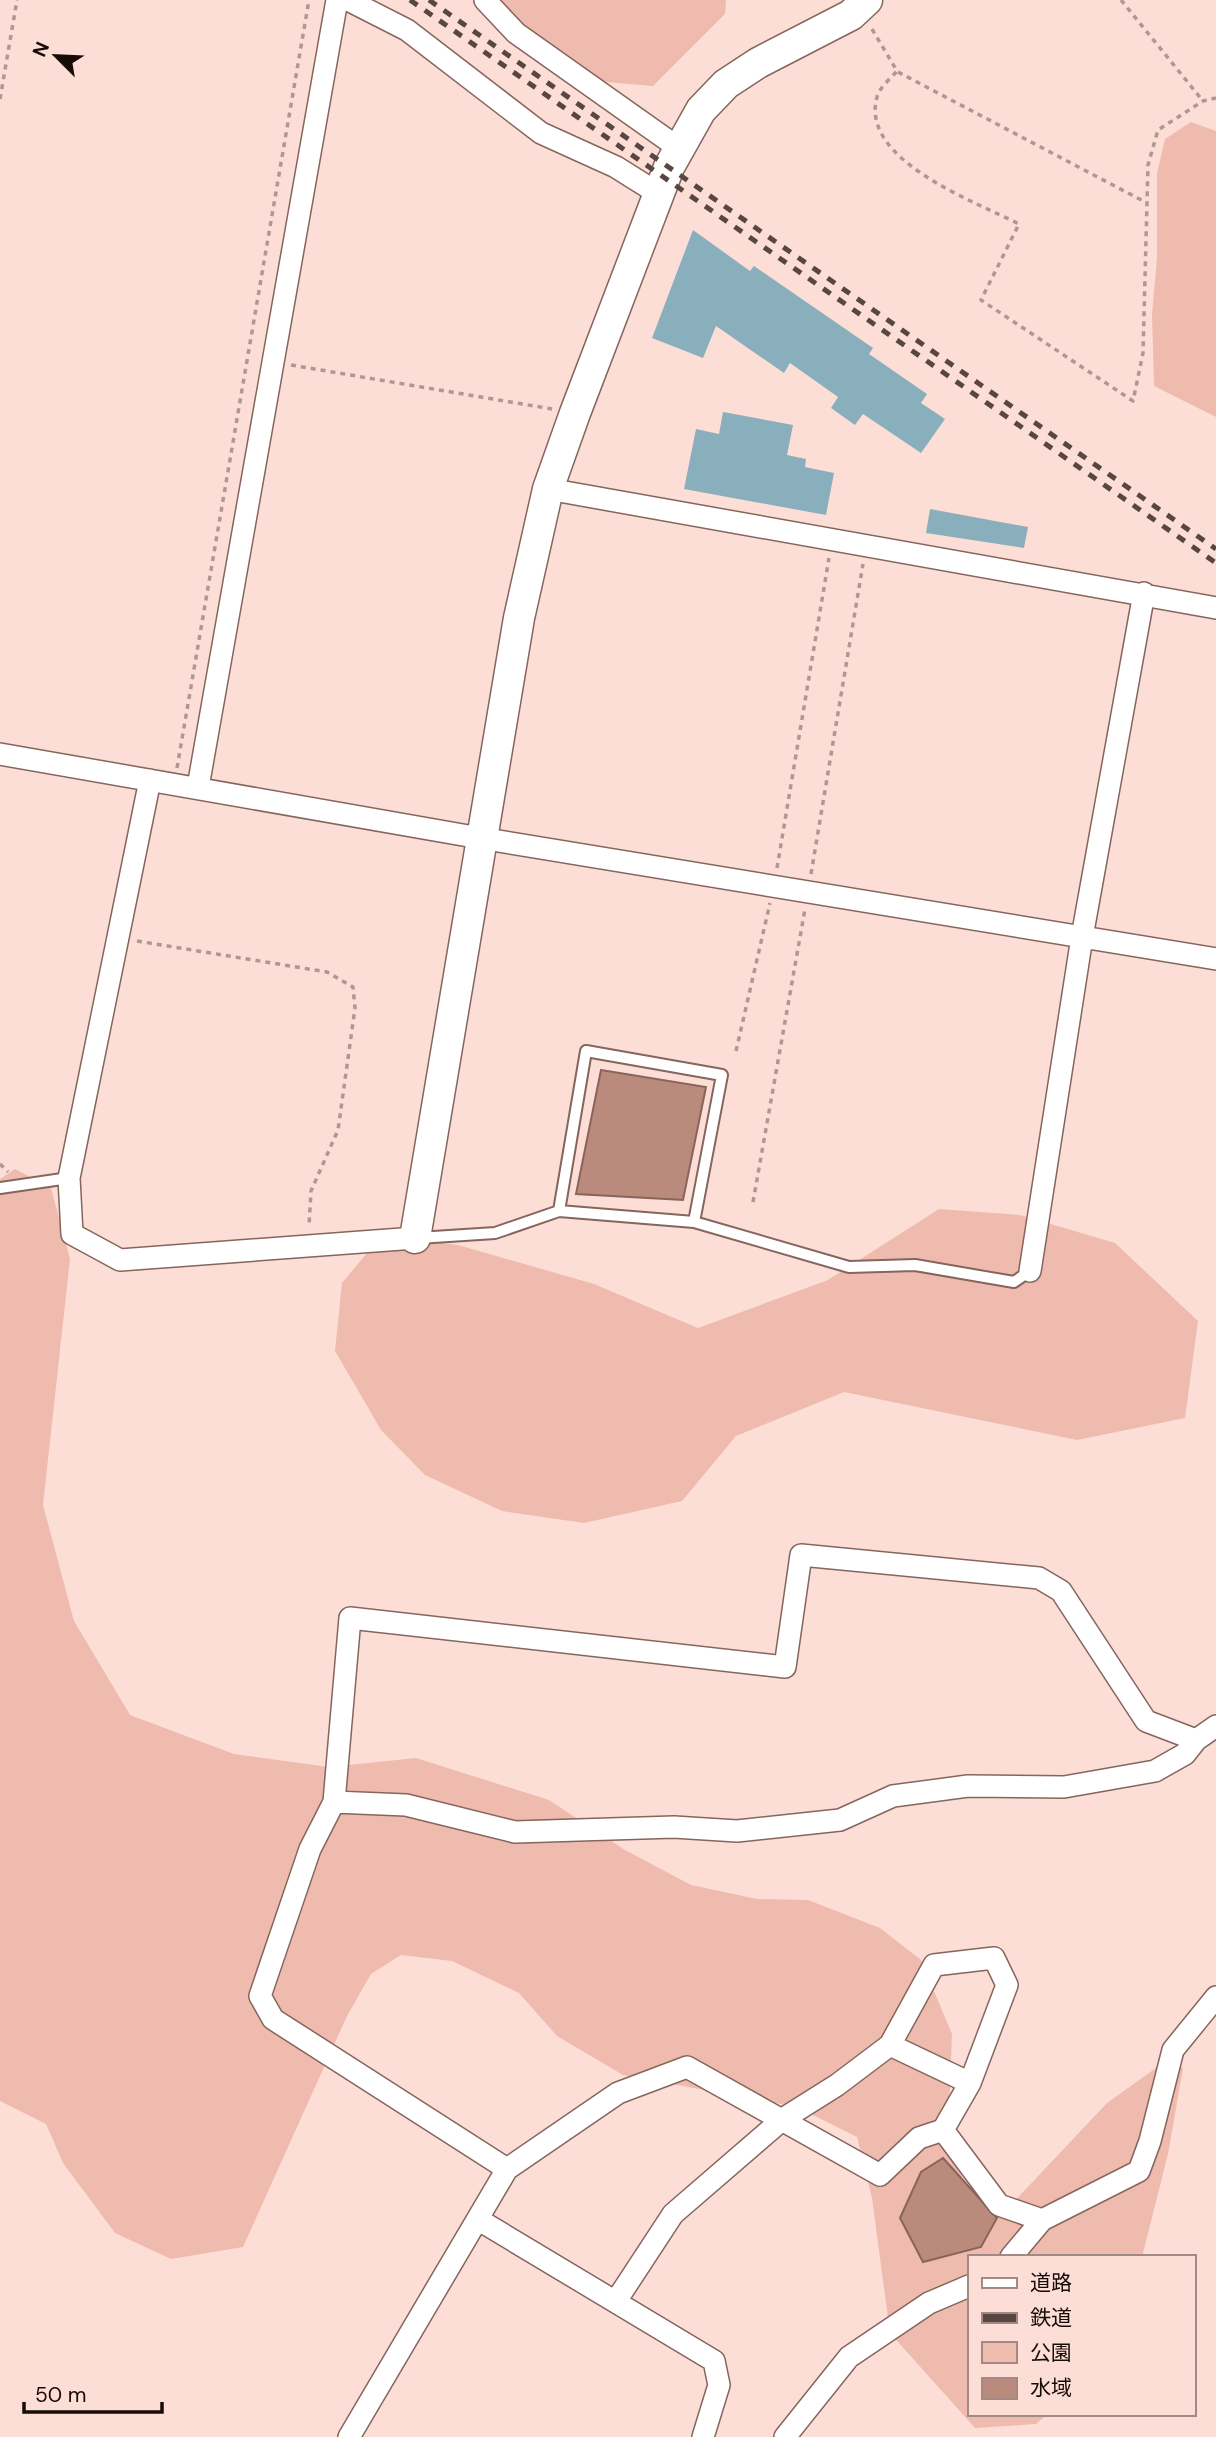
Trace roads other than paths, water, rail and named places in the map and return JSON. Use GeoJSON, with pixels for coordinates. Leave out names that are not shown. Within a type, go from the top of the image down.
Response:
{"type":"FeatureCollection","features":[{"type":"Feature","properties":{"kind":"street"},"geometry":{"type":"LineString","coordinates":[[198,787],[337,0]]}},
{"type":"Feature","properties":{"kind":"street"},"geometry":{"type":"LineString","coordinates":[[348,0],[407,30],[541,133],[616,167],[659,194]]}},
{"type":"Feature","properties":{"kind":"street"},"geometry":{"type":"LineString","coordinates":[[485,0],[516,33],[680,149]]}},
{"type":"Feature","properties":{"kind":"street"},"geometry":{"type":"LineString","coordinates":[[149,780],[69,1178],[72,1234],[120,1260],[415,1238],[519,618],[548,489],[575,413],[659,194],[701,110],[726,85],[758,63],[857,6]]}},
{"type":"Feature","properties":{"kind":"street"},"geometry":{"type":"LineString","coordinates":[[548,489],[1144,593],[1216,608]]}},
{"type":"Feature","properties":{"kind":"street"},"geometry":{"type":"LineString","coordinates":[[1030,1271],[1082,937],[1144,593]]}},
{"type":"Feature","properties":{"kind":"street"},"geometry":{"type":"LineString","coordinates":[[0,754],[480,838],[1216,959]]}},
{"type":"Feature","properties":{"kind":"street"},"geometry":{"type":"LineString","coordinates":[[507,2169],[273,2019],[260,1996],[310,1849],[334,1802],[350,1618],[785,1667],[801,1555],[1039,1578],[1062,1591],[1146,1721],[1196,1740]]}},
{"type":"Feature","properties":{"kind":"street"},"geometry":{"type":"LineString","coordinates":[[334,1802],[406,1805],[515,1832],[674,1827],[737,1831],[840,1820],[893,1796],[968,1786],[1064,1787],[1155,1771],[1185,1754],[1196,1740],[1216,1727]]}},
{"type":"Feature","properties":{"kind":"street"},"geometry":{"type":"LineString","coordinates":[[349,2437],[507,2169],[618,2093],[687,2067],[783,2119],[880,2175],[919,2138],[943,2130],[970,2083],[1007,1985],[994,1958],[934,1965],[890,2045],[837,2085],[783,2119],[673,2214],[616,2301]]}},
{"type":"Feature","properties":{"kind":"street"},"geometry":{"type":"LineString","coordinates":[[1013,2255],[1042,2220],[1139,2171],[1150,2141],[1173,2050],[1216,1997]]}},
{"type":"Feature","properties":{"kind":"street"},"geometry":{"type":"LineString","coordinates":[[890,2045],[970,2083]]}},
{"type":"Feature","properties":{"kind":"street"},"geometry":{"type":"LineString","coordinates":[[943,2130],[999,2205],[1042,2220]]}},
{"type":"Feature","properties":{"kind":"street"},"geometry":{"type":"LineString","coordinates":[[479,2220],[714,2361],[719,2385],[703,2437]]}},
{"type":"Feature","properties":{"kind":"street"},"geometry":{"type":"LineString","coordinates":[[785,2437],[849,2357],[929,2303],[968,2286]]}},
{"type":"Feature","properties":{"kind":"lane"},"geometry":{"type":"LineString","coordinates":[[559,1211],[586,1051],[722,1076],[694,1222]]}},
{"type":"Feature","properties":{"kind":"lane"},"geometry":{"type":"LineString","coordinates":[[0,1188],[69,1178]]}},
{"type":"Feature","properties":{"kind":"lane"},"geometry":{"type":"LineString","coordinates":[[415,1238],[495,1233],[559,1211],[694,1222],[849,1267],[915,1265],[1014,1282],[1030,1271]]}},
{"type":"Feature","properties":{"kind":"water"},"geometry":{"type":"Polygon","coordinates":[[[601,1070],[706,1087],[683,1200],[576,1194],[601,1070]]]}},
{"type":"Feature","properties":{"kind":"water"},"geometry":{"type":"Polygon","coordinates":[[[943,2158],[997,2218],[981,2247],[923,2262],[900,2218],[921,2172],[943,2158]]]}},
{"type":"Feature","properties":{"kind":"railway"},"geometry":{"type":"LineString","coordinates":[[410,0],[1216,563]]}},
{"type":"Feature","properties":{"kind":"railway"},"geometry":{"type":"LineString","coordinates":[[429,0],[1216,549]]}}]}
